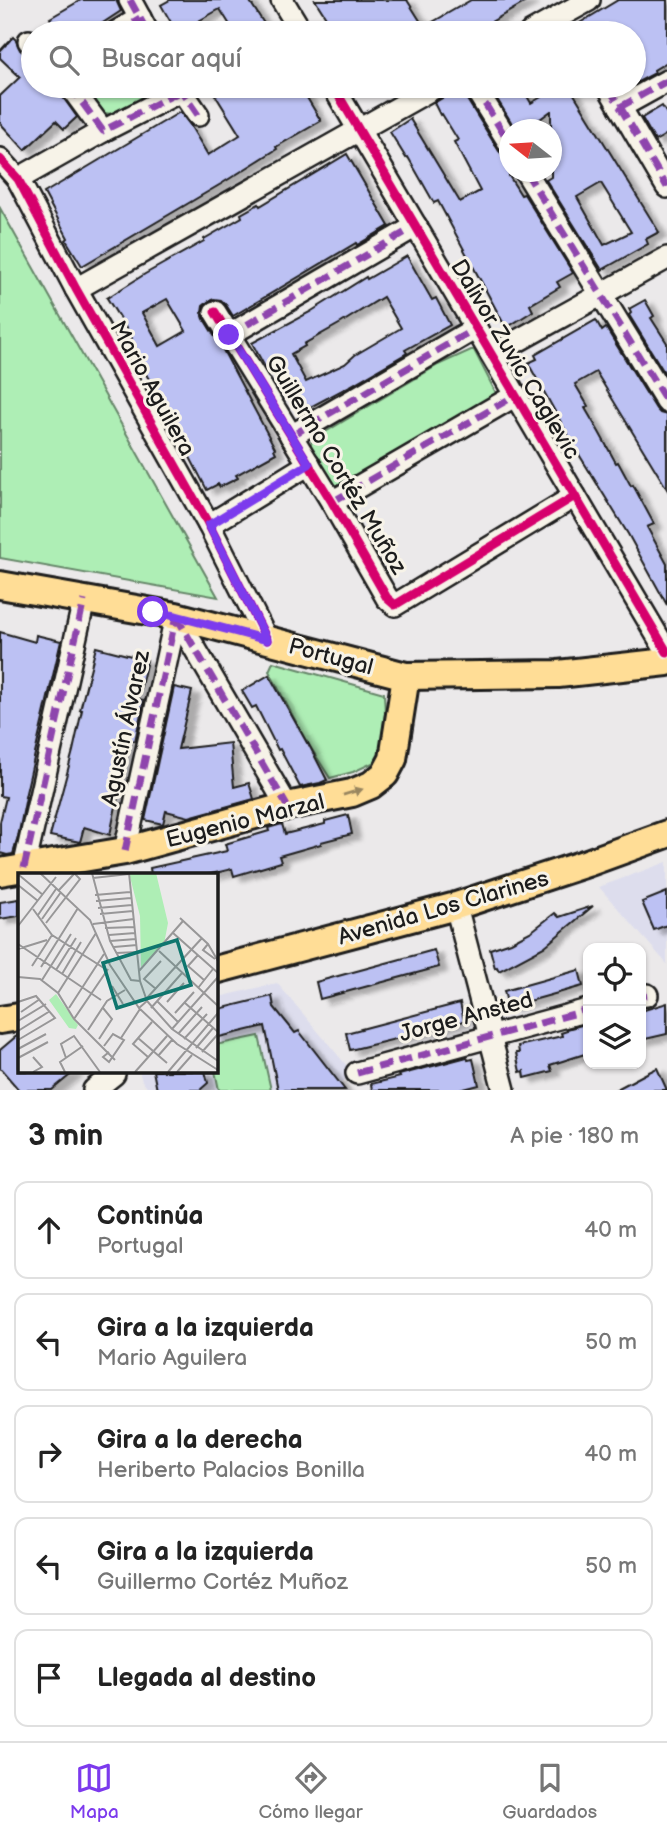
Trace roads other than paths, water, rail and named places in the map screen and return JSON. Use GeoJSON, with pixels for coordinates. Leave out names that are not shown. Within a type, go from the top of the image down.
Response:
{"type":"FeatureCollection","features":[{"type":"Feature","properties":{"kind":"main road","name":"Portugal"},"geometry":{"type":"LineString","coordinates":[[0,586],[176,616],[406,676],[558,674],[667,662]]}},
{"type":"Feature","properties":{"kind":"main road","name":"Eugenio Marzal"},"geometry":{"type":"LineString","coordinates":[[12,870],[125,851],[288,806],[352,793],[371,785],[385,774],[393,759],[406,676]]}},
{"type":"Feature","properties":{"kind":"main road","name":"Avenida Los Clarines"},"geometry":{"type":"LineString","coordinates":[[217,969],[456,906],[667,834]]}},
{"type":"Feature","properties":{"kind":"main road"},"geometry":{"type":"LineString","coordinates":[[0,1020],[18,1017]]}},
{"type":"Feature","properties":{"kind":"street"},"geometry":{"type":"LineString","coordinates":[[282,0],[295,21]]}},
{"type":"Feature","properties":{"kind":"street"},"geometry":{"type":"LineString","coordinates":[[551,21],[589,0]]}},
{"type":"Feature","properties":{"kind":"street"},"geometry":{"type":"LineString","coordinates":[[646,93],[667,81]]}},
{"type":"Feature","properties":{"kind":"street"},"geometry":{"type":"LineString","coordinates":[[79,98],[103,131]]}},
{"type":"Feature","properties":{"kind":"street"},"geometry":{"type":"LineString","coordinates":[[18,179],[161,98]]}},
{"type":"Feature","properties":{"kind":"street"},"geometry":{"type":"LineString","coordinates":[[186,98],[198,115]]}},
{"type":"Feature","properties":{"kind":"street","name":"Dalivor Zuvic Caglevic"},"geometry":{"type":"LineString","coordinates":[[340,98],[667,652]]}},
{"type":"Feature","properties":{"kind":"street"},"geometry":{"type":"LineString","coordinates":[[76,289],[416,98]]}},
{"type":"Feature","properties":{"kind":"street"},"geometry":{"type":"LineString","coordinates":[[481,98],[499,127]]}},
{"type":"Feature","properties":{"kind":"street"},"geometry":{"type":"LineString","coordinates":[[615,98],[667,187]]}},
{"type":"Feature","properties":{"kind":"street"},"geometry":{"type":"LineString","coordinates":[[620,107],[636,98]]}},
{"type":"Feature","properties":{"kind":"street","name":"Mario Aguilera"},"geometry":{"type":"LineString","coordinates":[[0,159],[18,179],[76,289],[209,525],[267,640]]}},
{"type":"Feature","properties":{"kind":"street"},"geometry":{"type":"LineString","coordinates":[[532,182],[667,402]]}},
{"type":"Feature","properties":{"kind":"street"},"geometry":{"type":"LineString","coordinates":[[229,335],[416,226]]}},
{"type":"Feature","properties":{"kind":"street"},"geometry":{"type":"LineString","coordinates":[[492,355],[667,258]]}},
{"type":"Feature","properties":{"kind":"street","name":"Guillermo Cortéz Muñoz"},"geometry":{"type":"LineString","coordinates":[[215,312],[332,502],[387,598],[395,605],[575,496]]}},
{"type":"Feature","properties":{"kind":"street"},"geometry":{"type":"LineString","coordinates":[[292,436],[476,328]]}},
{"type":"Feature","properties":{"kind":"street"},"geometry":{"type":"LineString","coordinates":[[332,502],[516,395]]}},
{"type":"Feature","properties":{"kind":"street"},"geometry":{"type":"LineString","coordinates":[[209,525],[309,464]]}},
{"type":"Feature","properties":{"kind":"street"},"geometry":{"type":"LineString","coordinates":[[12,870],[84,600]]}},
{"type":"Feature","properties":{"kind":"street"},"geometry":{"type":"LineString","coordinates":[[176,616],[288,806]]}},
{"type":"Feature","properties":{"kind":"street","name":"Agustín Álvarez"},"geometry":{"type":"LineString","coordinates":[[125,851],[176,616]]}},
{"type":"Feature","properties":{"kind":"street"},"geometry":{"type":"LineString","coordinates":[[456,906],[504,1090]]}},
{"type":"Feature","properties":{"kind":"street","name":"Jorge Ansted"},"geometry":{"type":"LineString","coordinates":[[357,1073],[583,1011]]}},
{"type":"Feature","properties":{"kind":"street"},"geometry":{"type":"LineString","coordinates":[[94,1090],[118,1078]]}}]}
